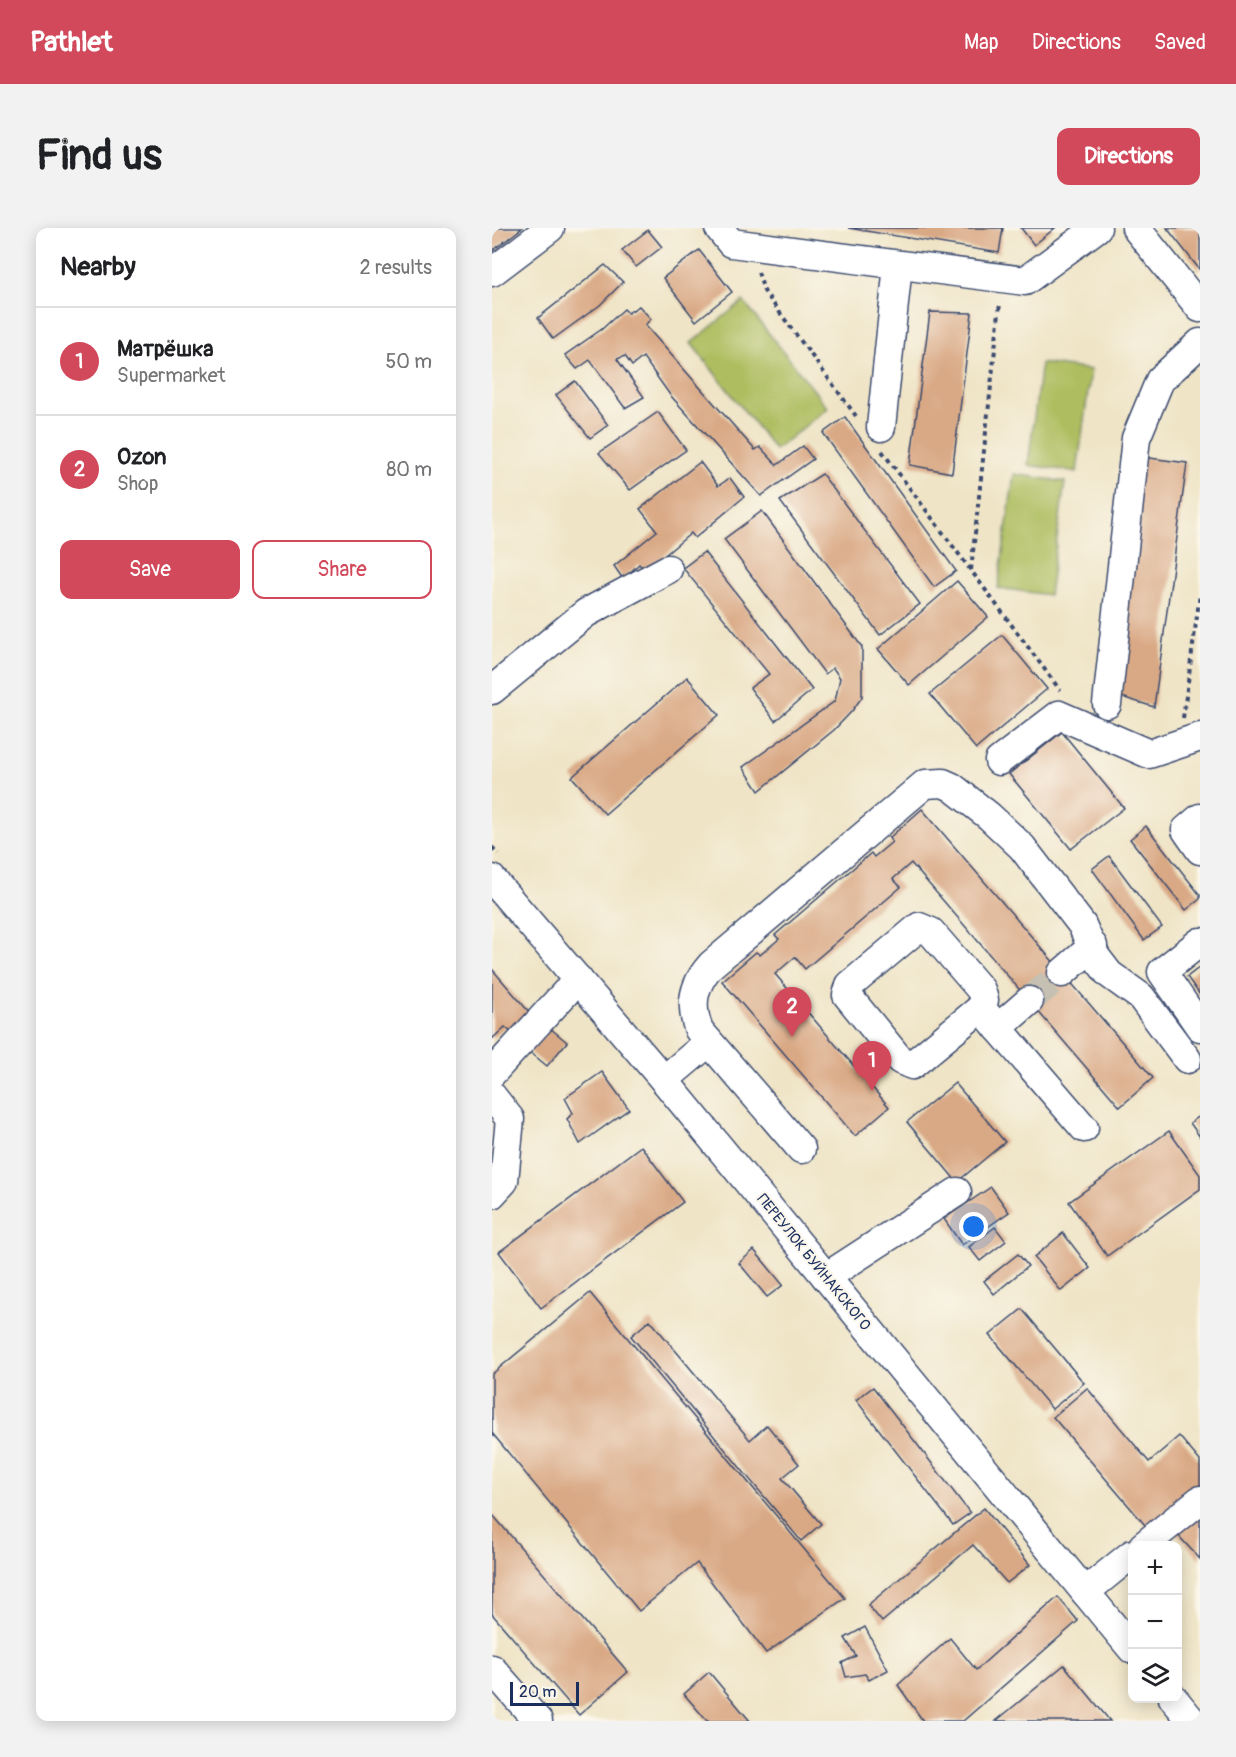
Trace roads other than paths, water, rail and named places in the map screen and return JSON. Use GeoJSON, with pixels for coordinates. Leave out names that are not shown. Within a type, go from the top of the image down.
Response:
{"type":"FeatureCollection","features":[{"type":"Feature","properties":{"kind":"street"},"geometry":{"type":"LineString","coordinates":[[492,272],[550,228]]}},
{"type":"Feature","properties":{"kind":"street"},"geometry":{"type":"LineString","coordinates":[[720,228],[731,243],[1025,280],[1097,228]]}},
{"type":"Feature","properties":{"kind":"street"},"geometry":{"type":"LineString","coordinates":[[1136,228],[1200,308]]}},
{"type":"Feature","properties":{"kind":"street"},"geometry":{"type":"LineString","coordinates":[[874,433],[898,265]]}},
{"type":"Feature","properties":{"kind":"street"},"geometry":{"type":"LineString","coordinates":[[1107,704],[1136,438],[1160,380],[1200,342]]}},
{"type":"Feature","properties":{"kind":"street"},"geometry":{"type":"LineString","coordinates":[[492,690],[586,613],[668,569]]}},
{"type":"Feature","properties":{"kind":"street"},"geometry":{"type":"LineString","coordinates":[[999,761],[1059,715],[1149,754],[1191,729]]}},
{"type":"Feature","properties":{"kind":"street"},"geometry":{"type":"LineString","coordinates":[[801,1149],[699,1030],[693,1006],[694,994],[702,975],[907,796],[925,784],[943,783],[952,787],[1005,830],[1082,925],[1096,957],[1109,974],[1141,997],[1187,1059]]}},
{"type":"Feature","properties":{"kind":"street"},"geometry":{"type":"LineString","coordinates":[[1200,818],[1186,830],[1200,850]]}},
{"type":"Feature","properties":{"kind":"street","name":"ПЕРЕУЛОК БУЙНАКСКОГО"},"geometry":{"type":"LineString","coordinates":[[492,879],[664,1080],[1128,1644]]}},
{"type":"Feature","properties":{"kind":"street"},"geometry":{"type":"LineString","coordinates":[[1029,1001],[989,1018],[917,1063],[907,1065],[850,1001],[848,991],[850,985],[914,931],[925,928],[981,990],[989,1018],[1084,1128]]}},
{"type":"Feature","properties":{"kind":"street"},"geometry":{"type":"LineString","coordinates":[[1200,942],[1162,972],[1200,1027]]}},
{"type":"Feature","properties":{"kind":"street"},"geometry":{"type":"LineString","coordinates":[[1062,973],[1093,946]]}},
{"type":"Feature","properties":{"kind":"street"},"geometry":{"type":"LineString","coordinates":[[492,1073],[578,979]]}},
{"type":"Feature","properties":{"kind":"street"},"geometry":{"type":"LineString","coordinates":[[664,1080],[709,1042]]}},
{"type":"Feature","properties":{"kind":"street"},"geometry":{"type":"LineString","coordinates":[[492,1096],[510,1119],[504,1181],[492,1194]]}},
{"type":"Feature","properties":{"kind":"street"},"geometry":{"type":"LineString","coordinates":[[826,1277],[957,1192]]}},
{"type":"Feature","properties":{"kind":"street"},"geometry":{"type":"LineString","coordinates":[[1148,1541],[1200,1500]]}},
{"type":"Feature","properties":{"kind":"street"},"geometry":{"type":"LineString","coordinates":[[1085,1592],[1128,1557]]}},
{"type":"Feature","properties":{"kind":"street"},"geometry":{"type":"LineString","coordinates":[[492,1669],[538,1721]]}},
{"type":"Feature","properties":{"kind":"street"},"geometry":{"type":"LineString","coordinates":[[1177,1703],[1192,1721]]}},
{"type":"Feature","properties":{"kind":"tunnel"},"geometry":{"type":"LineString","coordinates":[[1029,1001],[1062,973]]}},
{"type":"Feature","properties":{"kind":"place","name":"Ozon"},"geometry":{"type":"Point","coordinates":[792,1037]}},
{"type":"Feature","properties":{"kind":"place","name":"Матрёшка"},"geometry":{"type":"Point","coordinates":[872,1091]}}]}
